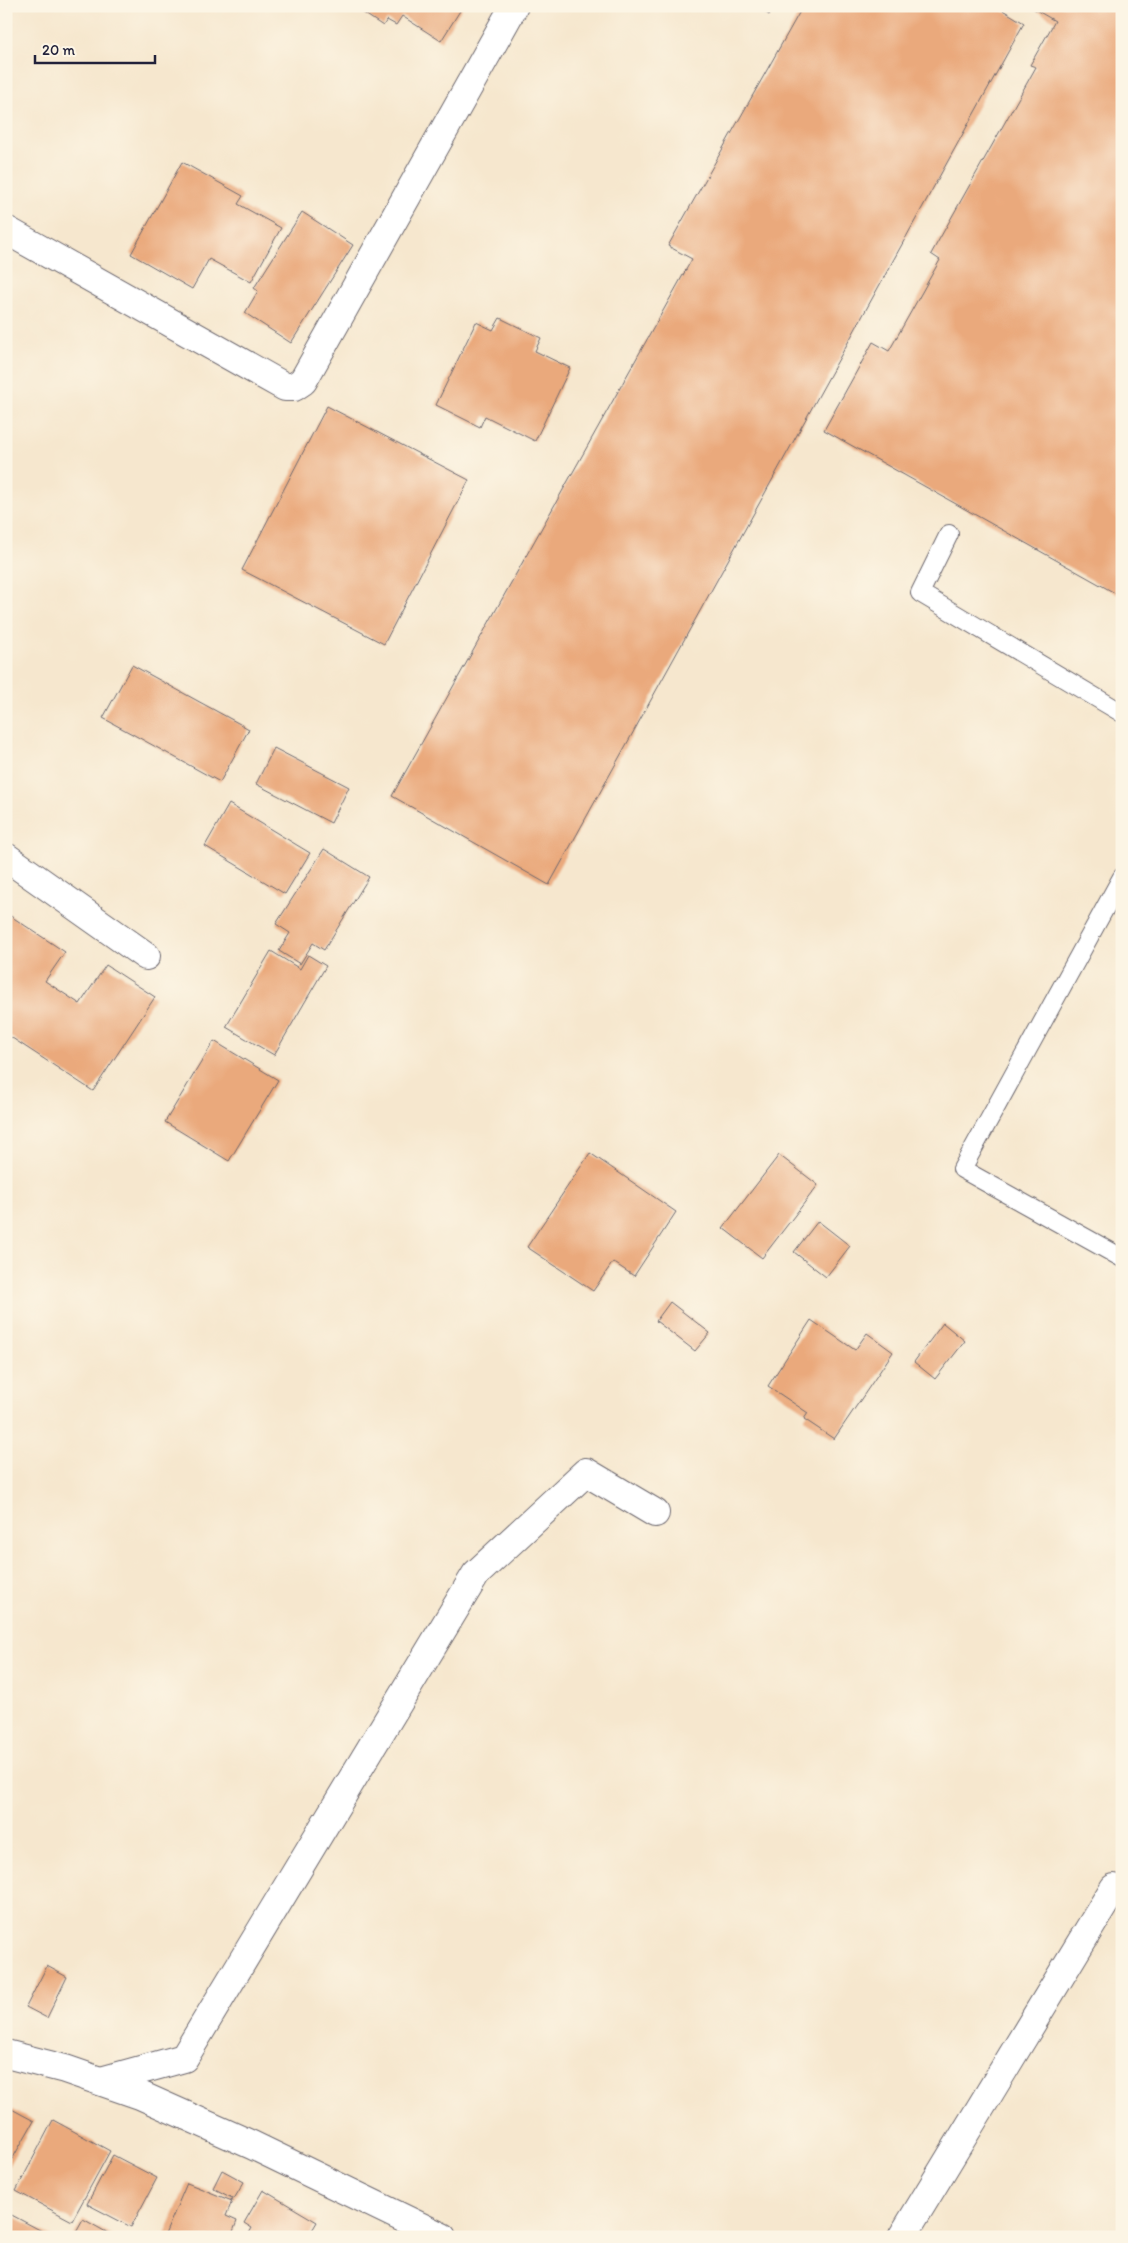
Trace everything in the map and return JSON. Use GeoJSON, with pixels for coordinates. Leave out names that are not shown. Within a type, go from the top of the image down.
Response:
{"type":"FeatureCollection","features":[{"type":"Feature","properties":{"kind":"street"},"geometry":{"type":"LineString","coordinates":[[6,230],[285,387],[294,387],[303,381],[514,6]]}},
{"type":"Feature","properties":{"kind":"street"},"geometry":{"type":"LineString","coordinates":[[6,857],[146,956]]}},
{"type":"Feature","properties":{"kind":"street"},"geometry":{"type":"LineString","coordinates":[[101,2081],[184,2058],[476,1574],[586,1472],[655,1513]]}},
{"type":"Feature","properties":{"kind":"street"},"geometry":{"type":"LineString","coordinates":[[902,2237],[1118,1889]]}},
{"type":"Feature","properties":{"kind":"street"},"geometry":{"type":"LineString","coordinates":[[6,2054],[66,2068],[140,2096],[252,2145],[442,2237]]}},
{"type":"Feature","properties":{"kind":"lane"},"geometry":{"type":"LineString","coordinates":[[949,534],[920,594],[1122,713]]}},
{"type":"Feature","properties":{"kind":"lane"},"geometry":{"type":"LineString","coordinates":[[1122,877],[962,1169],[1122,1258]]}},
{"type":"Feature","properties":{"kind":"building"},"geometry":{"type":"Polygon","coordinates":[[[353,6],[463,6],[441,41],[402,16],[396,25],[387,20],[383,26],[353,6]]]}},
{"type":"Feature","properties":{"kind":"building"},"geometry":{"type":"Polygon","coordinates":[[[757,6],[775,6],[769,15],[757,6]]]}},
{"type":"Feature","properties":{"kind":"building"},"geometry":{"type":"Polygon","coordinates":[[[803,6],[996,6],[1024,23],[549,885],[392,796],[692,259],[668,246],[803,6]]]}},
{"type":"Feature","properties":{"kind":"building"},"geometry":{"type":"Polygon","coordinates":[[[1029,6],[1122,6],[1122,597],[824,430],[873,342],[889,351],[940,260],[931,254],[1036,67],[1030,65],[1055,21],[1029,6]]]}},
{"type":"Feature","properties":{"kind":"building"},"geometry":{"type":"Polygon","coordinates":[[[182,162],[243,196],[238,204],[281,228],[251,282],[209,259],[192,289],[131,254],[182,162]]]}},
{"type":"Feature","properties":{"kind":"building"},"geometry":{"type":"Polygon","coordinates":[[[302,212],[353,245],[291,343],[245,313],[258,291],[254,288],[302,212]]]}},
{"type":"Feature","properties":{"kind":"building"},"geometry":{"type":"Polygon","coordinates":[[[500,318],[541,338],[535,351],[570,368],[535,441],[485,416],[480,427],[436,405],[476,322],[493,330],[500,318]]]}},
{"type":"Feature","properties":{"kind":"building"},"geometry":{"type":"Polygon","coordinates":[[[327,406],[469,480],[384,644],[242,570],[327,406]]]}},
{"type":"Feature","properties":{"kind":"building"},"geometry":{"type":"Polygon","coordinates":[[[132,665],[249,729],[220,782],[103,718],[132,665]]]}},
{"type":"Feature","properties":{"kind":"building"},"geometry":{"type":"Polygon","coordinates":[[[274,748],[349,787],[331,823],[256,784],[274,748]]]}},
{"type":"Feature","properties":{"kind":"building"},"geometry":{"type":"Polygon","coordinates":[[[229,804],[310,853],[285,894],[205,846],[229,804]]]}},
{"type":"Feature","properties":{"kind":"building"},"geometry":{"type":"Polygon","coordinates":[[[324,849],[369,877],[324,950],[313,943],[300,964],[279,951],[290,933],[276,924],[324,849]]]}},
{"type":"Feature","properties":{"kind":"building"},"geometry":{"type":"Polygon","coordinates":[[[6,913],[65,952],[45,981],[80,1004],[106,965],[155,997],[93,1091],[6,1034],[6,913]]]}},
{"type":"Feature","properties":{"kind":"building"},"geometry":{"type":"Polygon","coordinates":[[[271,951],[300,969],[308,955],[326,966],[274,1055],[226,1027],[271,951]]]}},
{"type":"Feature","properties":{"kind":"building"},"geometry":{"type":"Polygon","coordinates":[[[214,1041],[278,1080],[229,1161],[165,1122],[214,1041]]]}},
{"type":"Feature","properties":{"kind":"building"},"geometry":{"type":"Polygon","coordinates":[[[590,1153],[676,1212],[634,1276],[613,1262],[593,1291],[527,1247],[590,1153]]]}},
{"type":"Feature","properties":{"kind":"building"},"geometry":{"type":"Polygon","coordinates":[[[779,1155],[818,1185],[762,1258],[723,1228],[779,1155]]]}},
{"type":"Feature","properties":{"kind":"building"},"geometry":{"type":"Polygon","coordinates":[[[818,1221],[850,1246],[826,1277],[794,1252],[818,1221]]]}},
{"type":"Feature","properties":{"kind":"building"},"geometry":{"type":"Polygon","coordinates":[[[670,1302],[710,1333],[695,1351],[656,1321],[670,1302]]]}},
{"type":"Feature","properties":{"kind":"building"},"geometry":{"type":"Polygon","coordinates":[[[811,1320],[855,1350],[867,1333],[893,1352],[834,1439],[804,1419],[808,1413],[768,1386],[811,1320]]]}},
{"type":"Feature","properties":{"kind":"building"},"geometry":{"type":"Polygon","coordinates":[[[943,1323],[965,1341],[935,1379],[914,1362],[943,1323]]]}},
{"type":"Feature","properties":{"kind":"building"},"geometry":{"type":"Polygon","coordinates":[[[47,1966],[67,1977],[47,2018],[26,2007],[47,1966]]]}},
{"type":"Feature","properties":{"kind":"building"},"geometry":{"type":"Polygon","coordinates":[[[6,2106],[34,2121],[6,2170],[6,2106]]]}},
{"type":"Feature","properties":{"kind":"building"},"geometry":{"type":"Polygon","coordinates":[[[53,2120],[110,2151],[72,2221],[16,2191],[53,2120]]]}},
{"type":"Feature","properties":{"kind":"building"},"geometry":{"type":"Polygon","coordinates":[[[113,2155],[157,2178],[131,2227],[87,2204],[113,2155]]]}},
{"type":"Feature","properties":{"kind":"building"},"geometry":{"type":"Polygon","coordinates":[[[222,2170],[244,2182],[234,2199],[213,2188],[222,2170]]]}},
{"type":"Feature","properties":{"kind":"building"},"geometry":{"type":"Polygon","coordinates":[[[187,2183],[232,2201],[226,2216],[237,2221],[231,2237],[164,2237],[187,2183]]]}},
{"type":"Feature","properties":{"kind":"building"},"geometry":{"type":"Polygon","coordinates":[[[263,2190],[317,2222],[308,2237],[247,2237],[252,2228],[244,2223],[263,2190]]]}},
{"type":"Feature","properties":{"kind":"building"},"geometry":{"type":"Polygon","coordinates":[[[6,2212],[53,2237],[6,2237],[6,2212]]]}},
{"type":"Feature","properties":{"kind":"building"},"geometry":{"type":"Polygon","coordinates":[[[83,2219],[115,2237],[73,2237],[83,2219]]]}}]}
